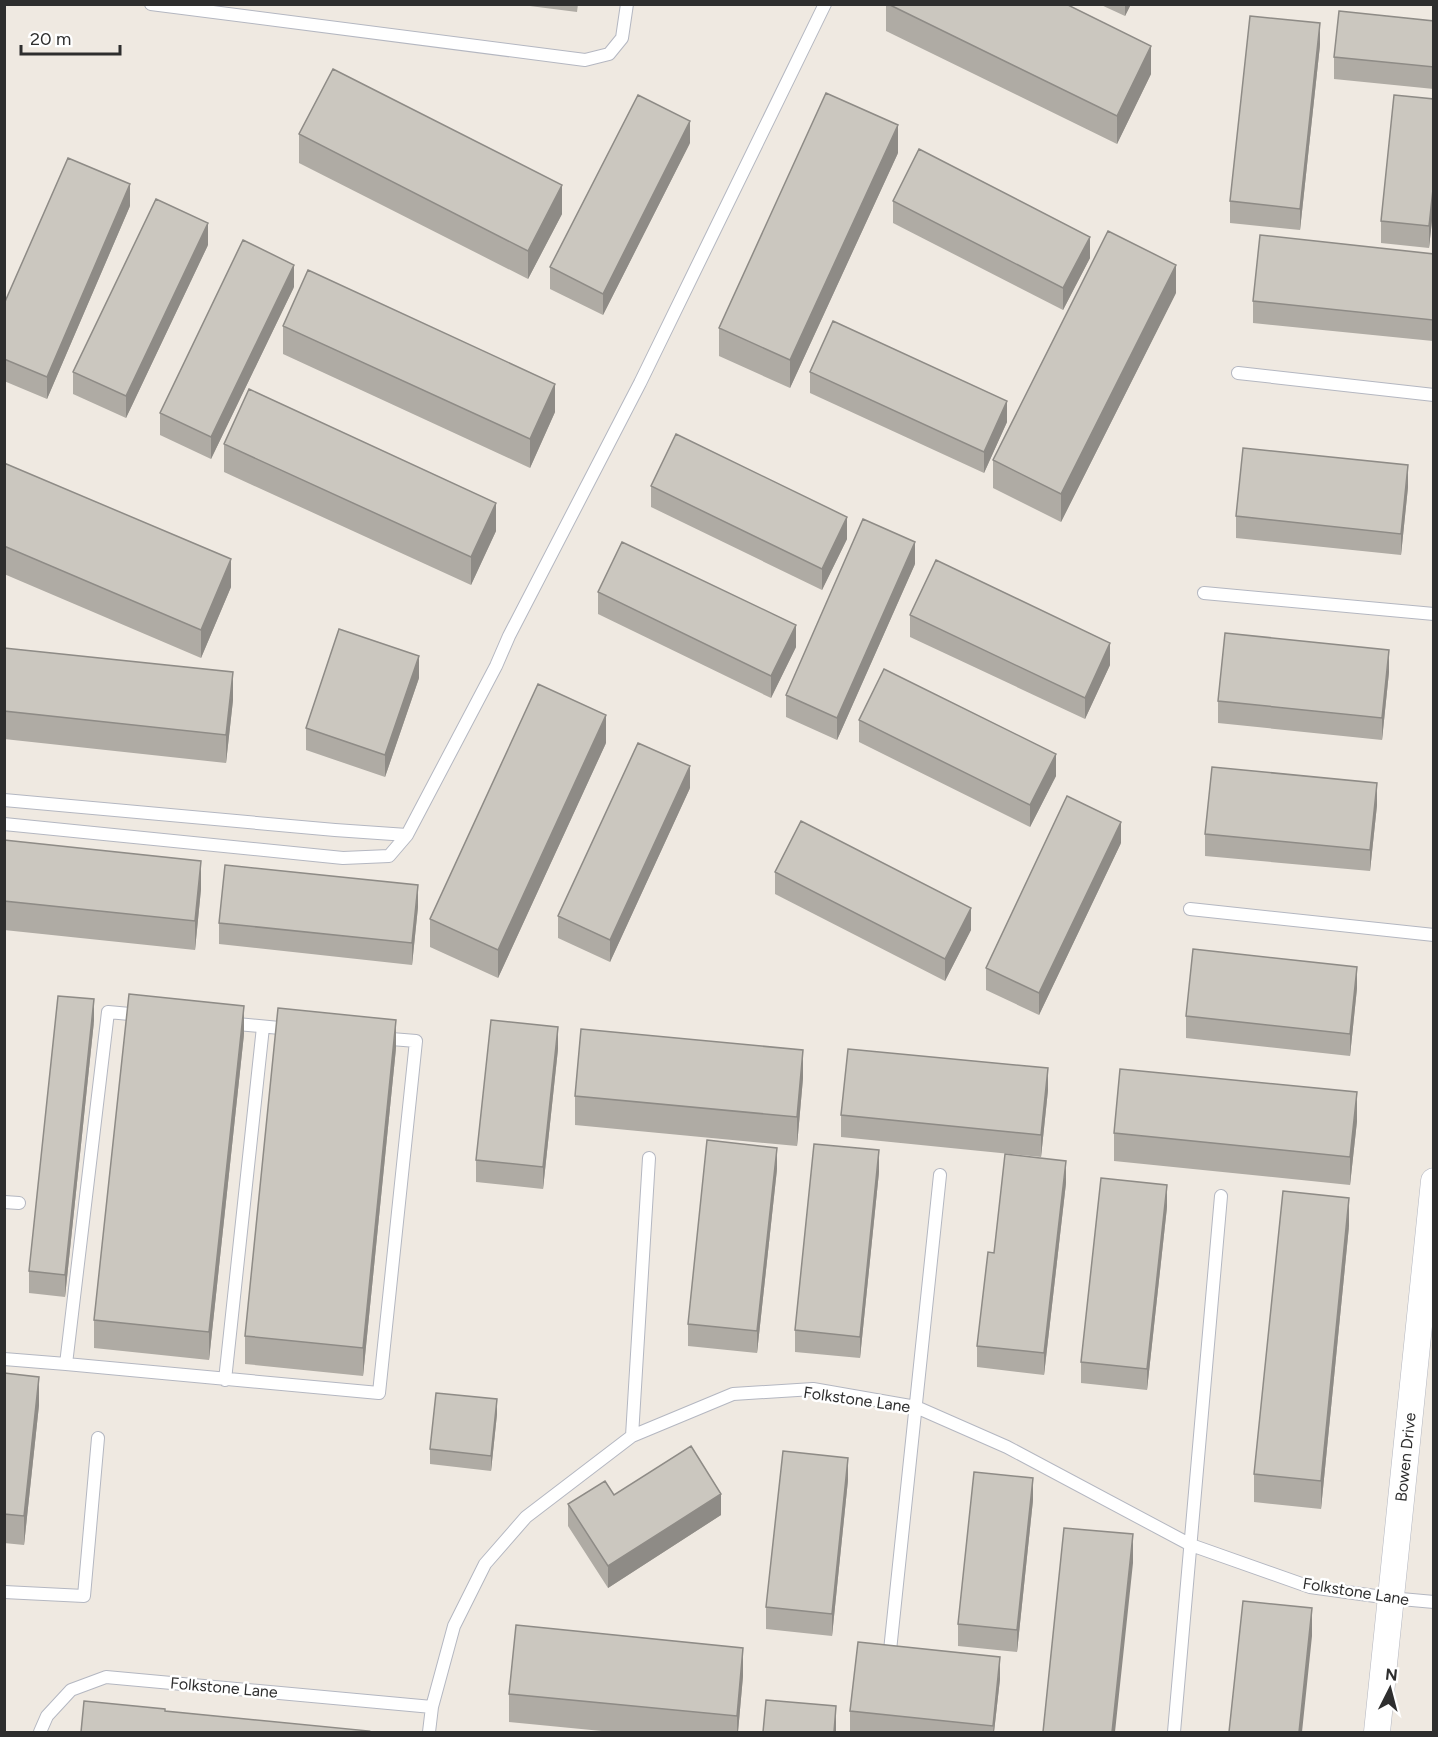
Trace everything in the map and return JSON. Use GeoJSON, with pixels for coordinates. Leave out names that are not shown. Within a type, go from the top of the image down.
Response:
{"type":"FeatureCollection","features":[{"type":"Feature","properties":{"kind":"street","name":"Bowen Drive"},"geometry":{"type":"LineString","coordinates":[[1377,1732],[1434,1181]]}},
{"type":"Feature","properties":{"kind":"lane"},"geometry":{"type":"LineString","coordinates":[[151,4],[226,9],[585,60],[609,54],[622,39],[627,4]]}},
{"type":"Feature","properties":{"kind":"lane"},"geometry":{"type":"LineString","coordinates":[[4,824],[344,858],[389,856],[407,834],[496,666],[508,636],[640,383],[825,4]]}},
{"type":"Feature","properties":{"kind":"lane"},"geometry":{"type":"LineString","coordinates":[[1238,373],[1434,395]]}},
{"type":"Feature","properties":{"kind":"lane"},"geometry":{"type":"LineString","coordinates":[[1204,593],[1434,614]]}},
{"type":"Feature","properties":{"kind":"lane"},"geometry":{"type":"LineString","coordinates":[[4,800],[335,830],[407,834]]}},
{"type":"Feature","properties":{"kind":"lane"},"geometry":{"type":"LineString","coordinates":[[1190,909],[1434,935]]}},
{"type":"Feature","properties":{"kind":"lane"},"geometry":{"type":"LineString","coordinates":[[66,1364],[108,1012],[156,1017]]}},
{"type":"Feature","properties":{"kind":"lane"},"geometry":{"type":"LineString","coordinates":[[215,1022],[298,1030]]}},
{"type":"Feature","properties":{"kind":"lane"},"geometry":{"type":"LineString","coordinates":[[225,1380],[263,1027]]}},
{"type":"Feature","properties":{"kind":"lane"},"geometry":{"type":"LineString","coordinates":[[4,1359],[379,1393],[416,1041],[369,1037]]}},
{"type":"Feature","properties":{"kind":"lane"},"geometry":{"type":"LineString","coordinates":[[632,1437],[649,1158]]}},
{"type":"Feature","properties":{"kind":"lane"},"geometry":{"type":"LineString","coordinates":[[889,1661],[940,1175]]}},
{"type":"Feature","properties":{"kind":"lane"},"geometry":{"type":"LineString","coordinates":[[1174,1732],[1221,1196]]}},
{"type":"Feature","properties":{"kind":"lane"},"geometry":{"type":"LineString","coordinates":[[4,1202],[19,1203]]}},
{"type":"Feature","properties":{"kind":"lane","name":"Folkstone Lane"},"geometry":{"type":"LineString","coordinates":[[429,1732],[432,1707],[454,1626],[485,1564],[526,1517],[632,1437],[733,1394],[813,1389],[916,1407],[1007,1447],[1191,1545],[1310,1587],[1434,1602]]}},
{"type":"Feature","properties":{"kind":"lane"},"geometry":{"type":"LineString","coordinates":[[4,1592],[84,1596],[98,1438]]}},
{"type":"Feature","properties":{"kind":"lane","name":"Folkstone Lane"},"geometry":{"type":"LineString","coordinates":[[40,1732],[47,1716],[70,1690],[105,1677],[432,1707]]}},
{"type":"Feature","properties":{"kind":"building"},"geometry":{"type":"Polygon","coordinates":[[[888,4],[1066,4],[1151,46],[1117,116],[888,4]]]}},
{"type":"Feature","properties":{"kind":"building"},"geometry":{"type":"Polygon","coordinates":[[[1339,11],[1434,21],[1434,67],[1334,57],[1339,11]]]}},
{"type":"Feature","properties":{"kind":"building"},"geometry":{"type":"Polygon","coordinates":[[[1250,16],[1320,23],[1300,209],[1230,201],[1250,16]]]}},
{"type":"Feature","properties":{"kind":"building"},"geometry":{"type":"Polygon","coordinates":[[[333,69],[562,185],[528,251],[299,134],[333,69]]]}},
{"type":"Feature","properties":{"kind":"building"},"geometry":{"type":"Polygon","coordinates":[[[826,93],[898,125],[790,360],[719,328],[826,93]]]}},
{"type":"Feature","properties":{"kind":"building"},"geometry":{"type":"Polygon","coordinates":[[[638,95],[690,121],[603,294],[550,267],[638,95]]]}},
{"type":"Feature","properties":{"kind":"building"},"geometry":{"type":"Polygon","coordinates":[[[1394,95],[1434,99],[1434,180],[1429,226],[1381,221],[1394,95]]]}},
{"type":"Feature","properties":{"kind":"building"},"geometry":{"type":"Polygon","coordinates":[[[919,149],[1090,237],[1063,288],[893,201],[919,149]]]}},
{"type":"Feature","properties":{"kind":"building"},"geometry":{"type":"Polygon","coordinates":[[[68,158],[130,184],[47,377],[4,359],[4,304],[68,158]]]}},
{"type":"Feature","properties":{"kind":"building"},"geometry":{"type":"Polygon","coordinates":[[[156,199],[208,223],[126,396],[73,372],[156,199]]]}},
{"type":"Feature","properties":{"kind":"building"},"geometry":{"type":"Polygon","coordinates":[[[1108,231],[1176,265],[1061,494],[993,460],[1108,231]]]}},
{"type":"Feature","properties":{"kind":"building"},"geometry":{"type":"Polygon","coordinates":[[[1260,235],[1434,254],[1433,320],[1253,301],[1260,235]]]}},
{"type":"Feature","properties":{"kind":"building"},"geometry":{"type":"Polygon","coordinates":[[[243,240],[294,265],[211,437],[160,413],[243,240]]]}},
{"type":"Feature","properties":{"kind":"building"},"geometry":{"type":"Polygon","coordinates":[[[308,270],[555,384],[530,439],[283,326],[308,270]]]}},
{"type":"Feature","properties":{"kind":"building"},"geometry":{"type":"Polygon","coordinates":[[[833,321],[1007,401],[984,452],[810,372],[833,321]]]}},
{"type":"Feature","properties":{"kind":"building"},"geometry":{"type":"Polygon","coordinates":[[[249,389],[496,503],[471,557],[224,444],[249,389]]]}},
{"type":"Feature","properties":{"kind":"building"},"geometry":{"type":"Polygon","coordinates":[[[676,434],[847,517],[822,569],[651,486],[676,434]]]}},
{"type":"Feature","properties":{"kind":"building"},"geometry":{"type":"Polygon","coordinates":[[[1243,448],[1408,465],[1401,534],[1236,516],[1243,448]]]}},
{"type":"Feature","properties":{"kind":"building"},"geometry":{"type":"Polygon","coordinates":[[[4,463],[231,559],[201,630],[4,546],[4,463]]]}},
{"type":"Feature","properties":{"kind":"building"},"geometry":{"type":"Polygon","coordinates":[[[863,519],[915,542],[837,718],[786,695],[863,519]]]}},
{"type":"Feature","properties":{"kind":"building"},"geometry":{"type":"Polygon","coordinates":[[[622,542],[796,625],[771,676],[598,592],[622,542]]]}},
{"type":"Feature","properties":{"kind":"building"},"geometry":{"type":"Polygon","coordinates":[[[936,560],[1110,643],[1085,698],[910,615],[936,560]]]}},
{"type":"Feature","properties":{"kind":"building"},"geometry":{"type":"Polygon","coordinates":[[[339,629],[419,656],[385,755],[306,728],[339,629]]]}},
{"type":"Feature","properties":{"kind":"building"},"geometry":{"type":"Polygon","coordinates":[[[1225,633],[1389,650],[1382,718],[1218,701],[1225,633]]]}},
{"type":"Feature","properties":{"kind":"building"},"geometry":{"type":"Polygon","coordinates":[[[4,648],[233,672],[226,735],[4,711],[4,648]]]}},
{"type":"Feature","properties":{"kind":"building"},"geometry":{"type":"Polygon","coordinates":[[[884,669],[1056,754],[1030,805],[859,720],[884,669]]]}},
{"type":"Feature","properties":{"kind":"building"},"geometry":{"type":"Polygon","coordinates":[[[538,684],[606,715],[498,950],[430,919],[538,684]]]}},
{"type":"Feature","properties":{"kind":"building"},"geometry":{"type":"Polygon","coordinates":[[[638,743],[690,766],[610,940],[558,916],[638,743]]]}},
{"type":"Feature","properties":{"kind":"building"},"geometry":{"type":"Polygon","coordinates":[[[1212,767],[1377,783],[1370,850],[1205,834],[1212,767]]]}},
{"type":"Feature","properties":{"kind":"building"},"geometry":{"type":"Polygon","coordinates":[[[1067,796],[1121,822],[1039,993],[986,968],[1067,796]]]}},
{"type":"Feature","properties":{"kind":"building"},"geometry":{"type":"Polygon","coordinates":[[[801,821],[971,908],[945,959],[775,872],[801,821]]]}},
{"type":"Feature","properties":{"kind":"building"},"geometry":{"type":"Polygon","coordinates":[[[4,840],[201,861],[195,921],[4,901],[4,840]]]}},
{"type":"Feature","properties":{"kind":"building"},"geometry":{"type":"Polygon","coordinates":[[[225,865],[418,885],[412,943],[219,923],[225,865]]]}},
{"type":"Feature","properties":{"kind":"building"},"geometry":{"type":"Polygon","coordinates":[[[1193,949],[1357,967],[1350,1034],[1186,1016],[1193,949]]]}},
{"type":"Feature","properties":{"kind":"building"},"geometry":{"type":"Polygon","coordinates":[[[129,994],[244,1006],[209,1332],[94,1320],[129,994]]]}},
{"type":"Feature","properties":{"kind":"building"},"geometry":{"type":"Polygon","coordinates":[[[58,996],[94,999],[65,1275],[29,1271],[58,996]]]}},
{"type":"Feature","properties":{"kind":"building"},"geometry":{"type":"Polygon","coordinates":[[[278,1008],[396,1020],[363,1348],[245,1336],[278,1008]]]}},
{"type":"Feature","properties":{"kind":"building"},"geometry":{"type":"Polygon","coordinates":[[[491,1020],[558,1027],[543,1167],[476,1160],[491,1020]]]}},
{"type":"Feature","properties":{"kind":"building"},"geometry":{"type":"Polygon","coordinates":[[[581,1029],[803,1050],[797,1117],[575,1096],[581,1029]]]}},
{"type":"Feature","properties":{"kind":"building"},"geometry":{"type":"Polygon","coordinates":[[[848,1049],[1048,1068],[1041,1135],[841,1115],[848,1049]]]}},
{"type":"Feature","properties":{"kind":"building"},"geometry":{"type":"Polygon","coordinates":[[[1120,1069],[1357,1092],[1350,1157],[1114,1133],[1120,1069]]]}},
{"type":"Feature","properties":{"kind":"building"},"geometry":{"type":"Polygon","coordinates":[[[707,1140],[777,1148],[757,1331],[688,1324],[707,1140]]]}},
{"type":"Feature","properties":{"kind":"building"},"geometry":{"type":"Polygon","coordinates":[[[814,1144],[879,1150],[860,1337],[795,1330],[814,1144]]]}},
{"type":"Feature","properties":{"kind":"building"},"geometry":{"type":"Polygon","coordinates":[[[1005,1154],[1066,1161],[1044,1353],[977,1346],[988,1252],[994,1253],[1005,1154]]]}},
{"type":"Feature","properties":{"kind":"building"},"geometry":{"type":"Polygon","coordinates":[[[1101,1178],[1167,1185],[1147,1369],[1081,1362],[1101,1178]]]}},
{"type":"Feature","properties":{"kind":"building"},"geometry":{"type":"Polygon","coordinates":[[[1283,1191],[1349,1198],[1321,1481],[1254,1474],[1283,1191]]]}},
{"type":"Feature","properties":{"kind":"building"},"geometry":{"type":"Polygon","coordinates":[[[4,1373],[39,1377],[24,1516],[4,1514],[4,1373]]]}},
{"type":"Feature","properties":{"kind":"building"},"geometry":{"type":"Polygon","coordinates":[[[436,1393],[497,1399],[491,1456],[430,1449],[436,1393]]]}},
{"type":"Feature","properties":{"kind":"building"},"geometry":{"type":"Polygon","coordinates":[[[691,1446],[721,1494],[608,1566],[568,1504],[605,1481],[614,1495],[691,1446]]]}},
{"type":"Feature","properties":{"kind":"building"},"geometry":{"type":"Polygon","coordinates":[[[783,1451],[848,1458],[832,1614],[766,1607],[783,1451]]]}},
{"type":"Feature","properties":{"kind":"building"},"geometry":{"type":"Polygon","coordinates":[[[974,1472],[1033,1478],[1017,1630],[958,1624],[974,1472]]]}},
{"type":"Feature","properties":{"kind":"building"},"geometry":{"type":"Polygon","coordinates":[[[1064,1528],[1133,1534],[1112,1732],[1043,1732],[1064,1528]]]}},
{"type":"Feature","properties":{"kind":"building"},"geometry":{"type":"Polygon","coordinates":[[[1243,1601],[1312,1608],[1299,1732],[1229,1732],[1243,1601]]]}},
{"type":"Feature","properties":{"kind":"building"},"geometry":{"type":"Polygon","coordinates":[[[516,1625],[743,1648],[737,1716],[509,1694],[516,1625]]]}},
{"type":"Feature","properties":{"kind":"building"},"geometry":{"type":"Polygon","coordinates":[[[858,1642],[1000,1657],[993,1726],[850,1711],[858,1642]]]}},
{"type":"Feature","properties":{"kind":"building"},"geometry":{"type":"Polygon","coordinates":[[[766,1700],[836,1706],[834,1732],[763,1732],[766,1700]]]}},
{"type":"Feature","properties":{"kind":"building"},"geometry":{"type":"Polygon","coordinates":[[[84,1701],[165,1709],[165,1711],[369,1731],[81,1732],[84,1701]]]}}]}
